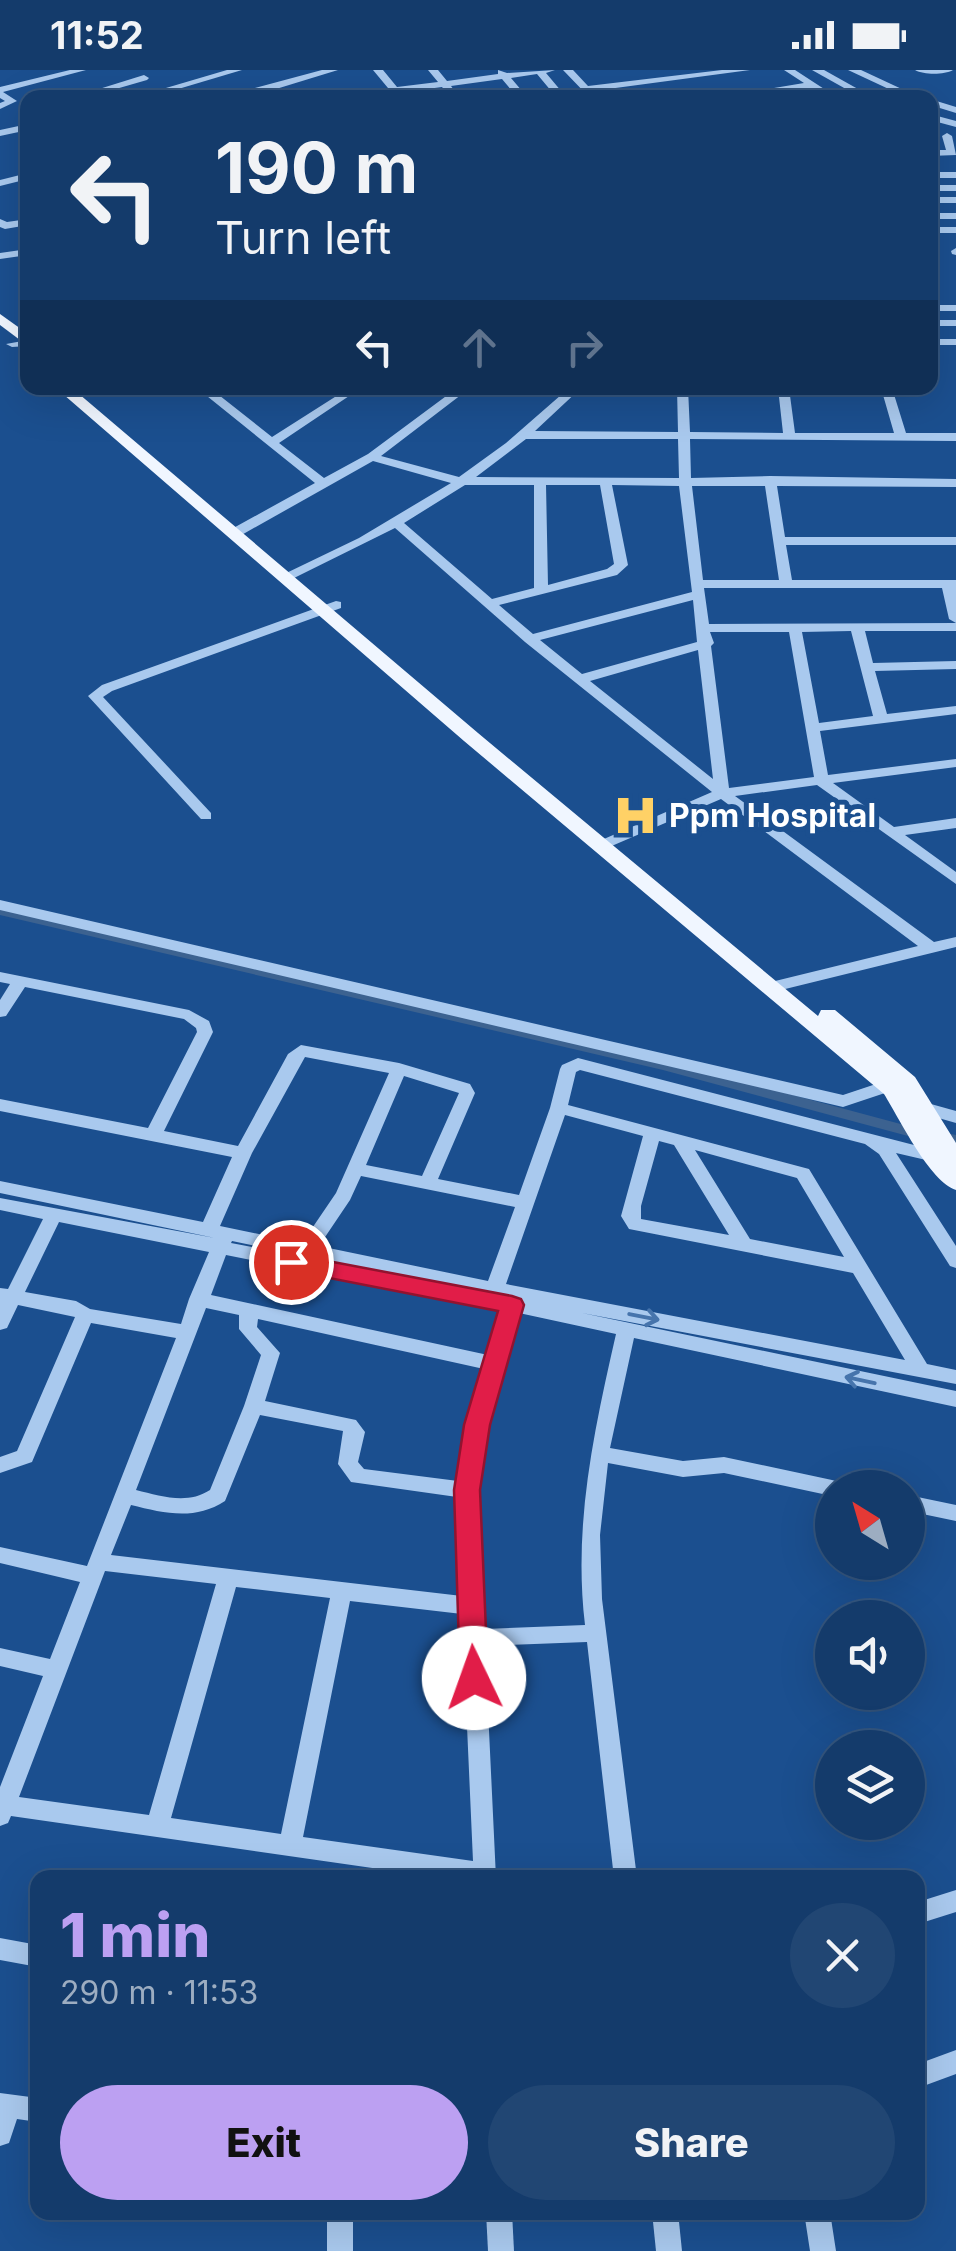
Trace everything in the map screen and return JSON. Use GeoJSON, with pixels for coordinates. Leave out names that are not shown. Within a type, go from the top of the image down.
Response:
{"type":"FeatureCollection","features":[{"type":"Feature","properties":{"kind":"main road"},"geometry":{"type":"LineString","coordinates":[[0,318],[20,346]]}},
{"type":"Feature","properties":{"kind":"main road"},"geometry":{"type":"LineString","coordinates":[[73,395],[239,531]]}},
{"type":"Feature","properties":{"kind":"main road"},"geometry":{"type":"LineString","coordinates":[[88,395],[290,575],[608,843],[907,1082],[915,1113]]}},
{"type":"Feature","properties":{"kind":"main road"},"geometry":{"type":"LineString","coordinates":[[781,985],[915,1113],[943,1154],[956,1182]]}},
{"type":"Feature","properties":{"kind":"street"},"geometry":{"type":"LineString","coordinates":[[0,92],[81,70],[92,77]]}},
{"type":"Feature","properties":{"kind":"street"},"geometry":{"type":"LineString","coordinates":[[132,70],[162,90],[237,70]]}},
{"type":"Feature","properties":{"kind":"street"},"geometry":{"type":"LineString","coordinates":[[105,90],[201,70]]}},
{"type":"Feature","properties":{"kind":"street"},"geometry":{"type":"LineString","coordinates":[[258,90],[333,70]]}},
{"type":"Feature","properties":{"kind":"street"},"geometry":{"type":"LineString","coordinates":[[378,70],[393,88]]}},
{"type":"Feature","properties":{"kind":"street"},"geometry":{"type":"LineString","coordinates":[[433,70],[450,90]]}},
{"type":"Feature","properties":{"kind":"street"},"geometry":{"type":"LineString","coordinates":[[568,70],[587,90]]}},
{"type":"Feature","properties":{"kind":"street"},"geometry":{"type":"LineString","coordinates":[[610,90],[745,70]]}},
{"type":"Feature","properties":{"kind":"street"},"geometry":{"type":"LineString","coordinates":[[789,70],[819,90]]}},
{"type":"Feature","properties":{"kind":"street"},"geometry":{"type":"LineString","coordinates":[[817,70],[855,90]]}},
{"type":"Feature","properties":{"kind":"street"},"geometry":{"type":"LineString","coordinates":[[853,70],[899,90]]}},
{"type":"Feature","properties":{"kind":"street"},"geometry":{"type":"LineString","coordinates":[[920,70],[948,70]]}},
{"type":"Feature","properties":{"kind":"street"},"geometry":{"type":"LineString","coordinates":[[387,90],[443,82],[464,74],[544,71]]}},
{"type":"Feature","properties":{"kind":"street"},"geometry":{"type":"LineString","coordinates":[[464,74],[478,90]]}},
{"type":"Feature","properties":{"kind":"street"},"geometry":{"type":"LineString","coordinates":[[702,76],[716,90]]}},
{"type":"Feature","properties":{"kind":"street"},"geometry":{"type":"LineString","coordinates":[[774,90],[810,85]]}},
{"type":"Feature","properties":{"kind":"street"},"geometry":{"type":"LineString","coordinates":[[0,92],[12,102],[0,106]]}},
{"type":"Feature","properties":{"kind":"street"},"geometry":{"type":"LineString","coordinates":[[952,137],[954,159]]}},
{"type":"Feature","properties":{"kind":"street"},"geometry":{"type":"LineString","coordinates":[[0,183],[19,175]]}},
{"type":"Feature","properties":{"kind":"street"},"geometry":{"type":"LineString","coordinates":[[212,395],[324,484]]}},
{"type":"Feature","properties":{"kind":"street"},"geometry":{"type":"LineString","coordinates":[[272,442],[345,395]]}},
{"type":"Feature","properties":{"kind":"street"},"geometry":{"type":"LineString","coordinates":[[239,531],[372,457],[455,395]]}},
{"type":"Feature","properties":{"kind":"street"},"geometry":{"type":"LineString","coordinates":[[290,575],[396,522],[524,435],[567,395]]}},
{"type":"Feature","properties":{"kind":"street"},"geometry":{"type":"LineString","coordinates":[[683,395],[685,480],[722,793]]}},
{"type":"Feature","properties":{"kind":"street"},"geometry":{"type":"LineString","coordinates":[[785,395],[790,438]]}},
{"type":"Feature","properties":{"kind":"street"},"geometry":{"type":"LineString","coordinates":[[889,395],[901,436]]}},
{"type":"Feature","properties":{"kind":"street"},"geometry":{"type":"LineString","coordinates":[[524,435],[956,437]]}},
{"type":"Feature","properties":{"kind":"street"},"geometry":{"type":"LineString","coordinates":[[372,457],[458,481],[956,483]]}},
{"type":"Feature","properties":{"kind":"street"},"geometry":{"type":"LineString","coordinates":[[540,480],[540,589]]}},
{"type":"Feature","properties":{"kind":"street"},"geometry":{"type":"LineString","coordinates":[[490,604],[612,572],[620,565],[606,480]]}},
{"type":"Feature","properties":{"kind":"street"},"geometry":{"type":"LineString","coordinates":[[770,480],[786,584]]}},
{"type":"Feature","properties":{"kind":"street"},"geometry":{"type":"LineString","coordinates":[[396,522],[530,639],[722,793],[931,948]]}},
{"type":"Feature","properties":{"kind":"street"},"geometry":{"type":"LineString","coordinates":[[780,540],[956,542]]}},
{"type":"Feature","properties":{"kind":"street"},"geometry":{"type":"LineString","coordinates":[[530,639],[700,589],[786,584],[952,584],[956,619]]}},
{"type":"Feature","properties":{"kind":"street"},"geometry":{"type":"LineString","coordinates":[[206,816],[95,696],[106,688],[329,608]]}},
{"type":"Feature","properties":{"kind":"street"},"geometry":{"type":"LineString","coordinates":[[857,627],[881,719]]}},
{"type":"Feature","properties":{"kind":"street"},"geometry":{"type":"LineString","coordinates":[[581,679],[706,636],[795,628],[956,627]]}},
{"type":"Feature","properties":{"kind":"street"},"geometry":{"type":"LineString","coordinates":[[795,628],[822,782],[956,879]]}},
{"type":"Feature","properties":{"kind":"street"},"geometry":{"type":"LineString","coordinates":[[868,666],[956,665]]}},
{"type":"Feature","properties":{"kind":"street"},"geometry":{"type":"LineString","coordinates":[[812,728],[956,710]]}},
{"type":"Feature","properties":{"kind":"street"},"geometry":{"type":"LineString","coordinates":[[608,843],[722,793],[956,763]]}},
{"type":"Feature","properties":{"kind":"street"},"geometry":{"type":"LineString","coordinates":[[892,832],[956,823]]}},
{"type":"Feature","properties":{"kind":"street"},"geometry":{"type":"LineString","coordinates":[[0,905],[843,1101],[888,1086]]}},
{"type":"Feature","properties":{"kind":"street"},"geometry":{"type":"LineString","coordinates":[[781,985],[956,942]]}},
{"type":"Feature","properties":{"kind":"street"},"geometry":{"type":"LineString","coordinates":[[0,977],[189,1015],[203,1025],[204,1032],[153,1136]]}},
{"type":"Feature","properties":{"kind":"street"},"geometry":{"type":"LineString","coordinates":[[0,1012],[20,982]]}},
{"type":"Feature","properties":{"kind":"street"},"geometry":{"type":"LineString","coordinates":[[426,1184],[467,1093],[461,1086],[399,1068],[301,1051],[242,1153],[198,1299],[2,1810],[157,1827],[451,1870]]}},
{"type":"Feature","properties":{"kind":"street"},"geometry":{"type":"LineString","coordinates":[[485,1870],[467,1490],[477,1425],[495,1364],[499,1299],[568,1069],[585,1064],[877,1142],[943,1154]]}},
{"type":"Feature","properties":{"kind":"street"},"geometry":{"type":"LineString","coordinates":[[307,1250],[344,1194],[399,1068]]}},
{"type":"Feature","properties":{"kind":"street"},"geometry":{"type":"LineString","coordinates":[[0,1106],[242,1153]]}},
{"type":"Feature","properties":{"kind":"street"},"geometry":{"type":"LineString","coordinates":[[559,1108],[803,1174],[920,1369]]}},
{"type":"Feature","properties":{"kind":"street"},"geometry":{"type":"LineString","coordinates":[[915,1113],[956,1116]]}},
{"type":"Feature","properties":{"kind":"street"},"geometry":{"type":"LineString","coordinates":[[653,1132],[630,1216],[635,1224],[859,1268]]}},
{"type":"Feature","properties":{"kind":"street"},"geometry":{"type":"LineString","coordinates":[[679,1138],[745,1246]]}},
{"type":"Feature","properties":{"kind":"street"},"geometry":{"type":"LineString","coordinates":[[877,1142],[956,1260]]}},
{"type":"Feature","properties":{"kind":"street"},"geometry":{"type":"LineString","coordinates":[[356,1170],[525,1203]]}},
{"type":"Feature","properties":{"kind":"street"},"geometry":{"type":"LineString","coordinates":[[0,1187],[499,1299],[956,1377]]}},
{"type":"Feature","properties":{"kind":"street"},"geometry":{"type":"LineString","coordinates":[[0,1204],[307,1250],[626,1331],[956,1399]]}},
{"type":"Feature","properties":{"kind":"street"},"geometry":{"type":"LineString","coordinates":[[0,1322],[7,1296],[54,1215]]}},
{"type":"Feature","properties":{"kind":"street"},"geometry":{"type":"LineString","coordinates":[[7,1296],[76,1308],[85,1316],[185,1332]]}},
{"type":"Feature","properties":{"kind":"street"},"geometry":{"type":"LineString","coordinates":[[198,1299],[495,1364]]}},
{"type":"Feature","properties":{"kind":"street"},"geometry":{"type":"LineString","coordinates":[[124,1495],[195,1509],[218,1495],[271,1353],[248,1329],[250,1310]]}},
{"type":"Feature","properties":{"kind":"street"},"geometry":{"type":"LineString","coordinates":[[0,1465],[26,1456],[85,1316]]}},
{"type":"Feature","properties":{"kind":"street"},"geometry":{"type":"LineString","coordinates":[[625,1870],[596,1633],[590,1535],[599,1454],[626,1331]]}},
{"type":"Feature","properties":{"kind":"street"},"geometry":{"type":"LineString","coordinates":[[254,1406],[349,1426],[355,1432],[348,1464],[358,1476],[467,1490]]}},
{"type":"Feature","properties":{"kind":"street"},"geometry":{"type":"LineString","coordinates":[[599,1454],[683,1469],[724,1466],[815,1485]]}},
{"type":"Feature","properties":{"kind":"street"},"geometry":{"type":"LineString","coordinates":[[925,1506],[956,1512]]}},
{"type":"Feature","properties":{"kind":"street"},"geometry":{"type":"LineString","coordinates":[[0,1555],[96,1569],[228,1577],[470,1606]]}},
{"type":"Feature","properties":{"kind":"street"},"geometry":{"type":"LineString","coordinates":[[157,1827],[228,1577]]}},
{"type":"Feature","properties":{"kind":"street"},"geometry":{"type":"LineString","coordinates":[[290,1846],[342,1591]]}},
{"type":"Feature","properties":{"kind":"street"},"geometry":{"type":"LineString","coordinates":[[472,1638],[596,1633]]}},
{"type":"Feature","properties":{"kind":"street"},"geometry":{"type":"LineString","coordinates":[[0,1656],[56,1670]]}},
{"type":"Feature","properties":{"kind":"street"},"geometry":{"type":"LineString","coordinates":[[925,1911],[956,1901]]}},
{"type":"Feature","properties":{"kind":"street"},"geometry":{"type":"LineString","coordinates":[[0,1949],[30,1955]]}},
{"type":"Feature","properties":{"kind":"street"},"geometry":{"type":"LineString","coordinates":[[925,2073],[956,2062]]}},
{"type":"Feature","properties":{"kind":"street"},"geometry":{"type":"LineString","coordinates":[[0,2134],[4,2105],[30,2109]]}},
{"type":"Feature","properties":{"kind":"street"},"geometry":{"type":"LineString","coordinates":[[340,2220],[340,2251]]}},
{"type":"Feature","properties":{"kind":"street"},"geometry":{"type":"LineString","coordinates":[[499,2220],[501,2251]]}},
{"type":"Feature","properties":{"kind":"street"},"geometry":{"type":"LineString","coordinates":[[666,2220],[670,2251]]}},
{"type":"Feature","properties":{"kind":"street"},"geometry":{"type":"LineString","coordinates":[[818,2220],[824,2251]]}},
{"type":"Feature","properties":{"kind":"waterway"},"geometry":{"type":"LineString","coordinates":[[0,911],[663,1065],[908,1131],[956,1140]]}},
{"type":"Feature","properties":{"kind":"place","name":"Ppm Hospital"},"geometry":{"type":"Point","coordinates":[636,815]}},
{"type":"Feature","properties":{"kind":"route"},"geometry":{"type":"LineString","coordinates":[[291,1262],[512,1305],[477,1425],[467,1490],[474,1678]]}}]}
